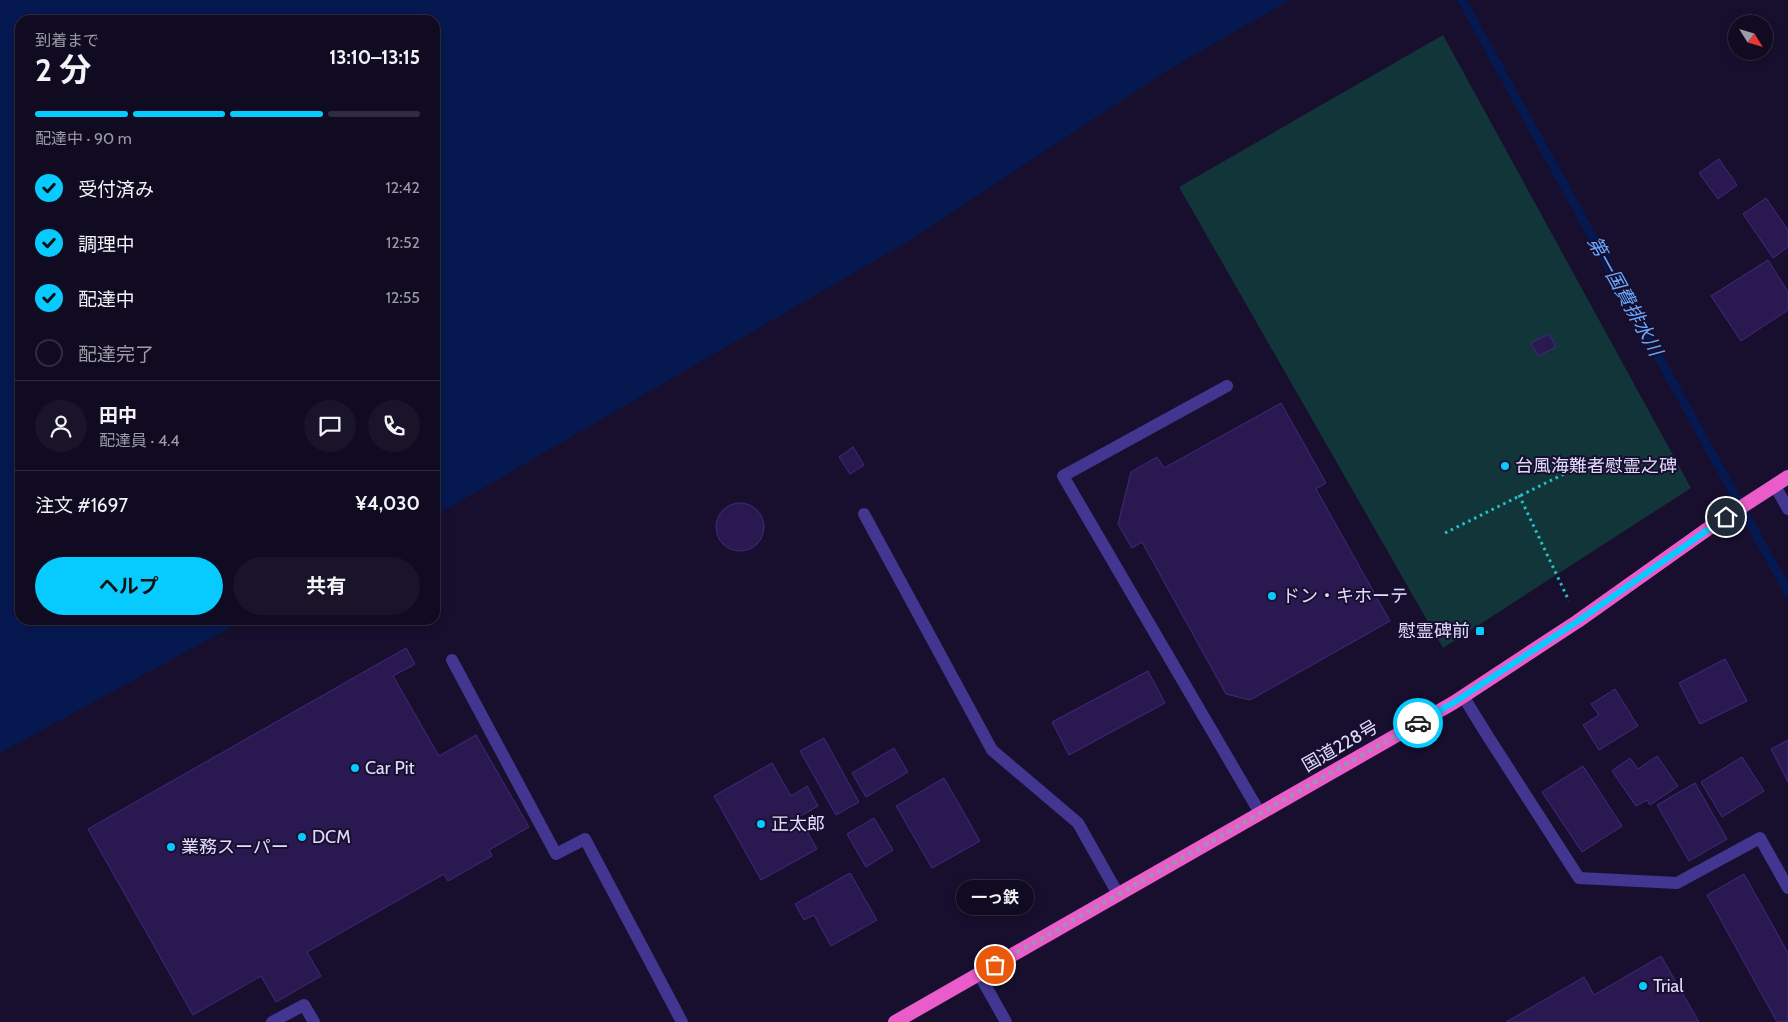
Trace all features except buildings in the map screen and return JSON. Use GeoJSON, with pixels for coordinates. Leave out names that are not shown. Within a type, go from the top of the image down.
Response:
{"type":"FeatureCollection","features":[{"type":"Feature","properties":{"kind":"highway","name":"国道228号"},"geometry":{"type":"LineString","coordinates":[[895,1022],[1376,748],[1463,696],[1578,621],[1709,528],[1788,477]]}},
{"type":"Feature","properties":{"kind":"street"},"geometry":{"type":"LineString","coordinates":[[1227,386],[1063,476],[1260,813]]}},
{"type":"Feature","properties":{"kind":"street"},"geometry":{"type":"LineString","coordinates":[[1775,486],[1788,509]]}},
{"type":"Feature","properties":{"kind":"street"},"geometry":{"type":"LineString","coordinates":[[864,514],[992,750],[1078,823],[1118,894]]}},
{"type":"Feature","properties":{"kind":"street"},"geometry":{"type":"LineString","coordinates":[[452,660],[556,854],[585,839],[682,1022]]}},
{"type":"Feature","properties":{"kind":"street"},"geometry":{"type":"LineString","coordinates":[[1463,696],[1486,736],[1579,878],[1677,883],[1760,838],[1788,888]]}},
{"type":"Feature","properties":{"kind":"street"},"geometry":{"type":"LineString","coordinates":[[979,974],[1006,1022]]}},
{"type":"Feature","properties":{"kind":"street"},"geometry":{"type":"LineString","coordinates":[[272,1022],[304,1005],[314,1022]]}},
{"type":"Feature","properties":{"kind":"path"},"geometry":{"type":"LineString","coordinates":[[1445,533],[1584,464]]}},
{"type":"Feature","properties":{"kind":"path"},"geometry":{"type":"LineString","coordinates":[[1519,495],[1578,621]]}},
{"type":"Feature","properties":{"kind":"green space"},"geometry":{"type":"Polygon","coordinates":[[[1443,35],[1691,488],[1443,648],[1179,187],[1443,35]]]}},
{"type":"Feature","properties":{"kind":"shaded area"},"geometry":{"type":"Polygon","coordinates":[[[0,0],[1290,0],[1168,70],[907,242],[440,513],[440,15],[15,15],[15,625],[235,625],[0,753],[0,0]]]}},
{"type":"Feature","properties":{"kind":"waterway","name":"第一国費排水川"},"geometry":{"type":"LineString","coordinates":[[1462,0],[1788,592]]}},
{"type":"Feature","properties":{"kind":"way so far"},"geometry":{"type":"LineString","coordinates":[[995,965],[1418,723]]}},
{"type":"Feature","properties":{"kind":"place","name":"台風海難者慰霊之碑"},"geometry":{"type":"Point","coordinates":[1505,466]}},
{"type":"Feature","properties":{"kind":"place","name":"ドン・キホーテ"},"geometry":{"type":"Point","coordinates":[1272,596]}},
{"type":"Feature","properties":{"kind":"place","name":"慰霊碑前"},"geometry":{"type":"Point","coordinates":[1480,631]}},
{"type":"Feature","properties":{"kind":"place","name":"Car Pit"},"geometry":{"type":"Point","coordinates":[355,768]}},
{"type":"Feature","properties":{"kind":"place","name":"正太郎"},"geometry":{"type":"Point","coordinates":[761,824]}},
{"type":"Feature","properties":{"kind":"place","name":"DCM"},"geometry":{"type":"Point","coordinates":[302,837]}},
{"type":"Feature","properties":{"kind":"place","name":"業務スーパー"},"geometry":{"type":"Point","coordinates":[171,847]}},
{"type":"Feature","properties":{"kind":"place","name":"一っ鉄"},"geometry":{"type":"Point","coordinates":[995,965]}},
{"type":"Feature","properties":{"kind":"place","name":"Trial"},"geometry":{"type":"Point","coordinates":[1643,986]}},
{"type":"Feature","properties":{"kind":"route"},"geometry":{"type":"LineString","coordinates":[[1418,723],[1453,703],[1578,621],[1726,517]]}}]}
